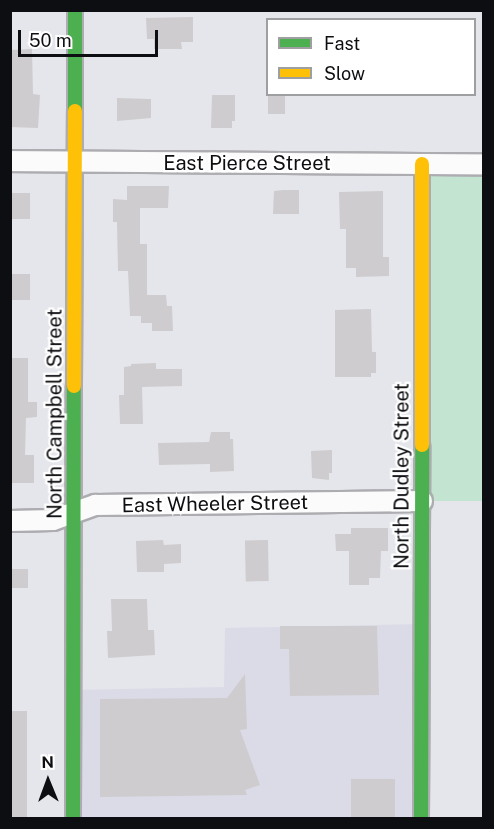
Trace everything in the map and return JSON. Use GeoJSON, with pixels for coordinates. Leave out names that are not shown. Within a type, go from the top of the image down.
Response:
{"type":"FeatureCollection","features":[{"type":"Feature","properties":{"kind":"street","name":"North Campbell Street"},"geometry":{"type":"LineString","coordinates":[[73,819],[75,10]]}},
{"type":"Feature","properties":{"kind":"street","name":"East Pierce Street"},"geometry":{"type":"LineString","coordinates":[[10,161],[483,164]]}},
{"type":"Feature","properties":{"kind":"street","name":"North Dudley Street"},"geometry":{"type":"LineString","coordinates":[[421,819],[422,164]]}},
{"type":"Feature","properties":{"kind":"street","name":"East Wheeler Street"},"geometry":{"type":"LineString","coordinates":[[10,521],[53,520],[95,505],[422,501]]}},
{"type":"Feature","properties":{"kind":"shaded area"},"geometry":{"type":"Polygon","coordinates":[[[422,624],[421,818],[72,818],[73,690],[224,687],[225,628],[422,624]]]}},
{"type":"Feature","properties":{"kind":"green space"},"geometry":{"type":"Polygon","coordinates":[[[422,164],[483,164],[483,501],[422,501],[422,164]]]}},
{"type":"Feature","properties":{"kind":"building"},"geometry":{"type":"Polygon","coordinates":[[[193,17],[193,42],[181,42],[182,49],[154,49],[154,39],[147,39],[146,18],[193,17]]]}},
{"type":"Feature","properties":{"kind":"building"},"geometry":{"type":"Polygon","coordinates":[[[32,49],[33,94],[40,95],[38,128],[10,127],[10,50],[32,49]]]}},
{"type":"Feature","properties":{"kind":"building"},"geometry":{"type":"Polygon","coordinates":[[[212,95],[235,95],[235,121],[232,121],[232,128],[211,128],[212,95]]]}},
{"type":"Feature","properties":{"kind":"building"},"geometry":{"type":"Polygon","coordinates":[[[268,96],[285,96],[285,114],[268,114],[268,96]]]}},
{"type":"Feature","properties":{"kind":"building"},"geometry":{"type":"Polygon","coordinates":[[[117,98],[151,99],[151,118],[117,121],[117,98]]]}},
{"type":"Feature","properties":{"kind":"building"},"geometry":{"type":"Polygon","coordinates":[[[127,186],[169,186],[168,208],[140,208],[140,244],[147,244],[147,295],[166,295],[167,306],[172,306],[173,331],[152,331],[152,323],[141,323],[141,316],[130,316],[128,271],[118,271],[117,222],[113,222],[113,199],[127,200],[127,186]]]}},
{"type":"Feature","properties":{"kind":"building"},"geometry":{"type":"Polygon","coordinates":[[[299,190],[299,214],[273,214],[274,191],[299,190]]]}},
{"type":"Feature","properties":{"kind":"building"},"geometry":{"type":"Polygon","coordinates":[[[383,191],[383,257],[389,257],[389,276],[356,277],[356,268],[346,268],[346,229],[340,229],[339,192],[383,191]]]}},
{"type":"Feature","properties":{"kind":"building"},"geometry":{"type":"Polygon","coordinates":[[[10,193],[30,193],[30,219],[10,219],[10,193]]]}},
{"type":"Feature","properties":{"kind":"building"},"geometry":{"type":"Polygon","coordinates":[[[10,274],[30,274],[30,300],[10,300],[10,274]]]}},
{"type":"Feature","properties":{"kind":"building"},"geometry":{"type":"Polygon","coordinates":[[[371,309],[372,352],[376,352],[376,373],[371,373],[371,377],[335,377],[335,310],[371,309]]]}},
{"type":"Feature","properties":{"kind":"building"},"geometry":{"type":"Polygon","coordinates":[[[10,358],[28,358],[28,402],[37,402],[37,417],[26,418],[25,455],[34,455],[34,483],[10,483],[10,358]]]}},
{"type":"Feature","properties":{"kind":"building"},"geometry":{"type":"Polygon","coordinates":[[[156,363],[156,369],[182,369],[182,386],[142,387],[143,424],[120,424],[119,395],[124,395],[124,367],[131,366],[131,364],[156,363]]]}},
{"type":"Feature","properties":{"kind":"building"},"geometry":{"type":"Polygon","coordinates":[[[211,432],[230,432],[230,439],[233,439],[234,471],[210,472],[210,464],[159,465],[158,443],[209,442],[211,432]]]}},
{"type":"Feature","properties":{"kind":"building"},"geometry":{"type":"Polygon","coordinates":[[[332,450],[332,473],[329,473],[329,480],[312,478],[311,451],[332,450]]]}},
{"type":"Feature","properties":{"kind":"building"},"geometry":{"type":"Polygon","coordinates":[[[351,528],[388,528],[388,551],[381,551],[380,578],[369,578],[369,585],[349,585],[349,551],[336,551],[335,534],[351,534],[351,528]]]}},
{"type":"Feature","properties":{"kind":"building"},"geometry":{"type":"Polygon","coordinates":[[[163,540],[164,545],[181,544],[181,563],[164,564],[164,572],[137,572],[136,541],[163,540]]]}},
{"type":"Feature","properties":{"kind":"building"},"geometry":{"type":"Polygon","coordinates":[[[245,540],[268,540],[269,581],[246,581],[245,540]]]}},
{"type":"Feature","properties":{"kind":"building"},"geometry":{"type":"Polygon","coordinates":[[[10,569],[28,569],[28,588],[10,588],[10,569]]]}},
{"type":"Feature","properties":{"kind":"building"},"geometry":{"type":"Polygon","coordinates":[[[111,599],[147,599],[148,630],[154,630],[155,655],[108,658],[107,631],[112,631],[111,599]]]}},
{"type":"Feature","properties":{"kind":"building"},"geometry":{"type":"Polygon","coordinates":[[[280,626],[377,626],[379,695],[290,696],[289,649],[280,649],[280,626]]]}},
{"type":"Feature","properties":{"kind":"building"},"geometry":{"type":"Polygon","coordinates":[[[245,674],[247,729],[240,730],[260,785],[245,790],[247,795],[100,797],[100,699],[227,698],[245,674]]]}},
{"type":"Feature","properties":{"kind":"building"},"geometry":{"type":"Polygon","coordinates":[[[10,711],[27,711],[27,818],[10,818],[10,711]]]}},
{"type":"Feature","properties":{"kind":"building"},"geometry":{"type":"Polygon","coordinates":[[[351,779],[395,779],[395,818],[351,818],[351,779]]]}},
{"type":"Feature","properties":{"kind":"traffic: fast"},"geometry":{"type":"LineString","coordinates":[[75,10],[75,111]]}},
{"type":"Feature","properties":{"kind":"traffic: fast"},"geometry":{"type":"LineString","coordinates":[[73,818],[74,386]]}},
{"type":"Feature","properties":{"kind":"traffic: fast"},"geometry":{"type":"LineString","coordinates":[[421,818],[422,445]]}},
{"type":"Feature","properties":{"kind":"traffic: slow"},"geometry":{"type":"LineString","coordinates":[[74,386],[75,111]]}},
{"type":"Feature","properties":{"kind":"traffic: slow"},"geometry":{"type":"LineString","coordinates":[[422,164],[422,445]]}}]}
